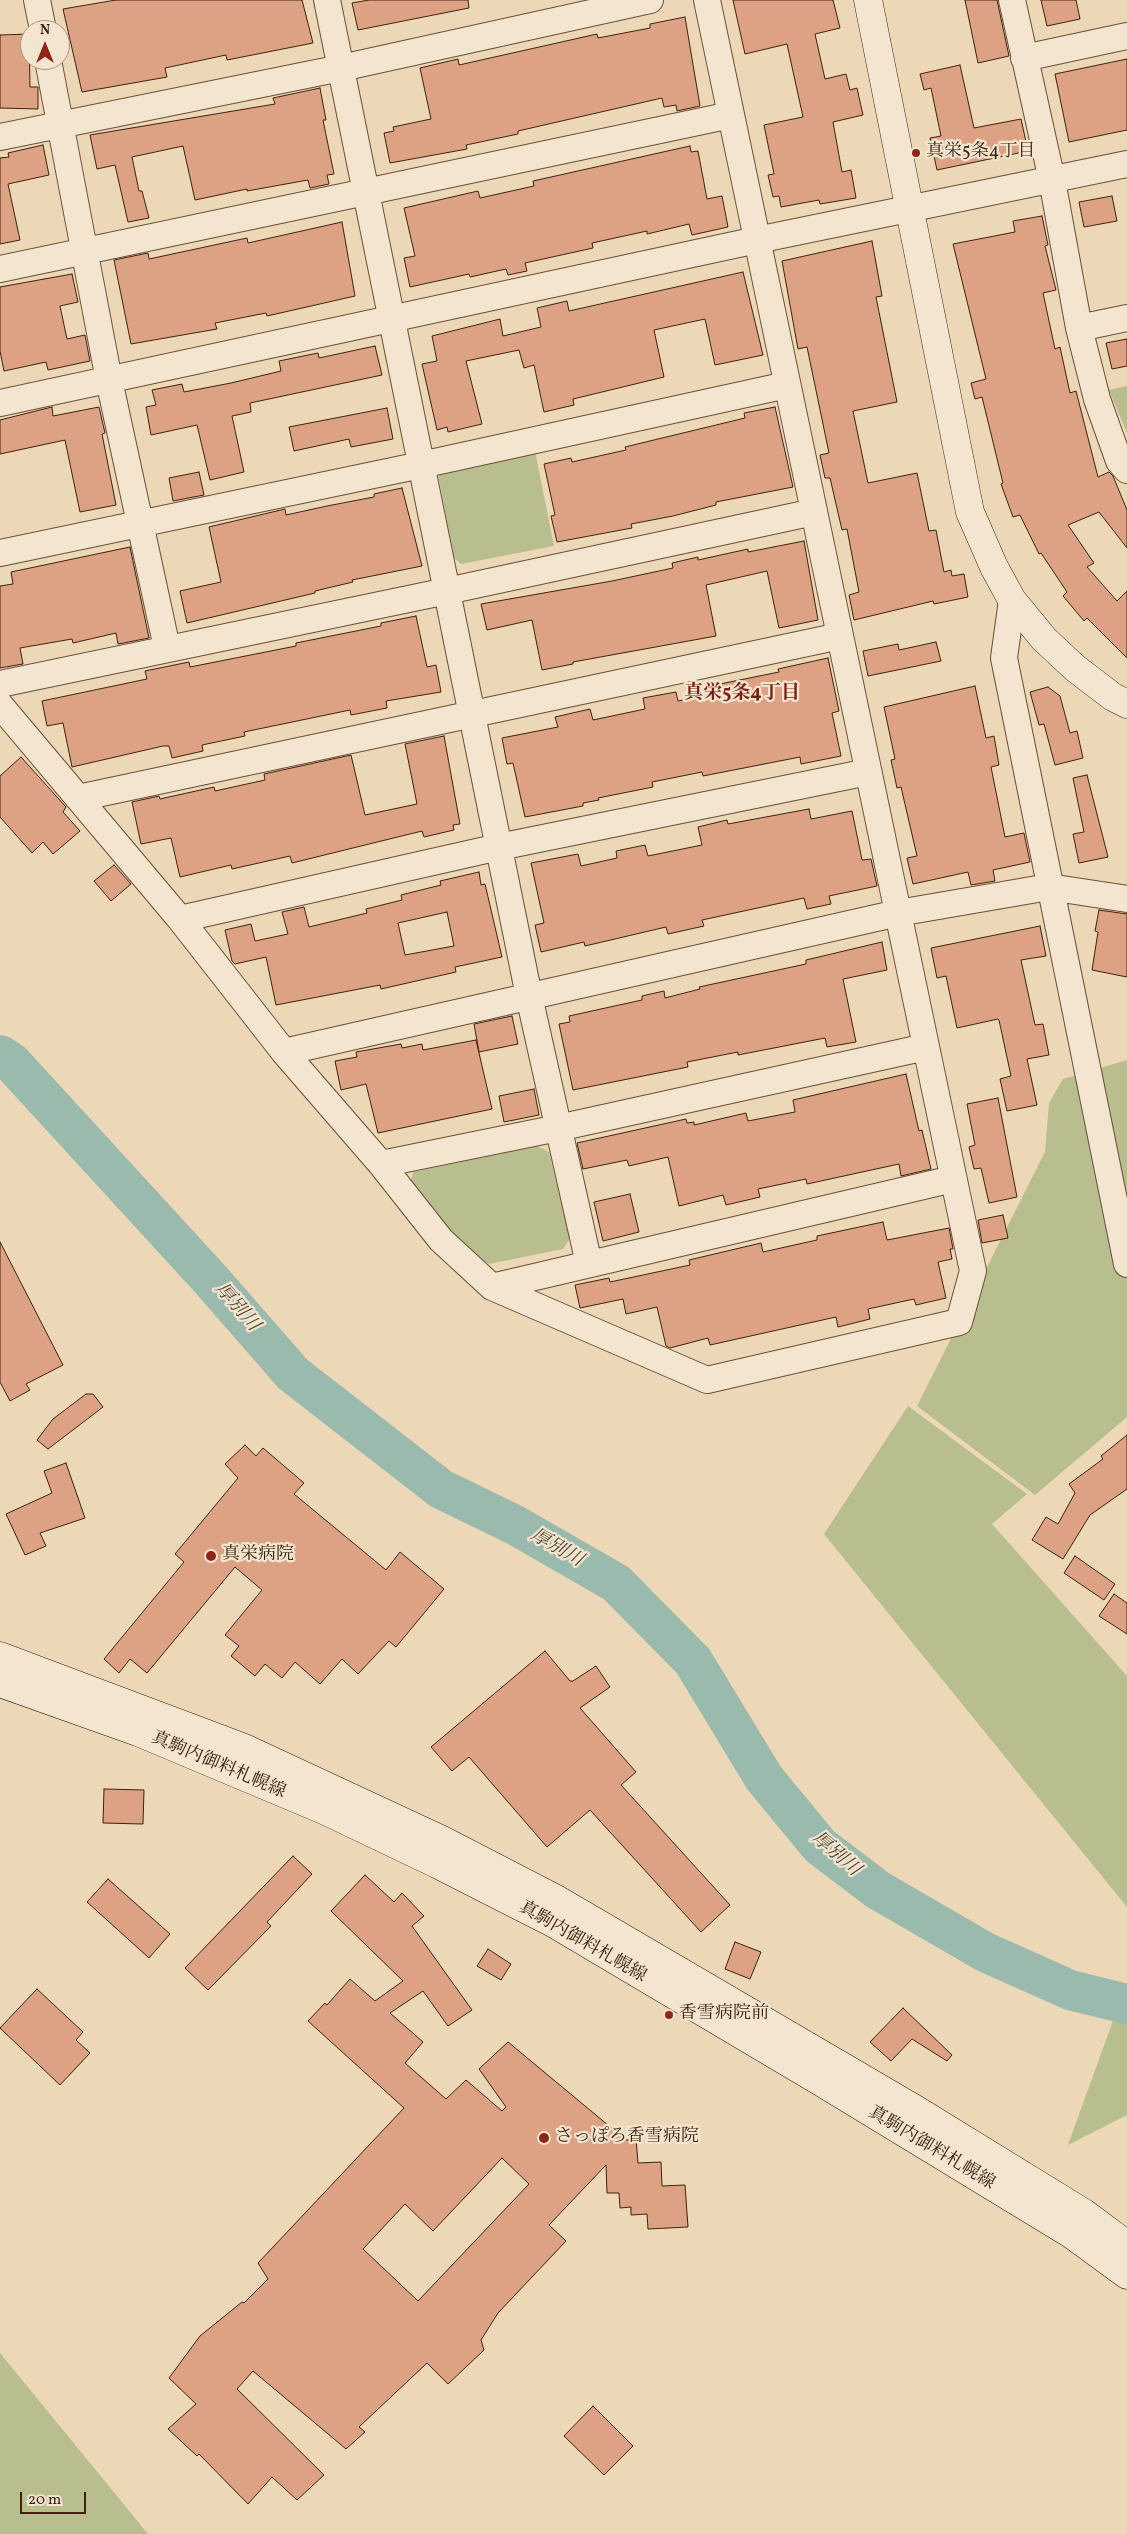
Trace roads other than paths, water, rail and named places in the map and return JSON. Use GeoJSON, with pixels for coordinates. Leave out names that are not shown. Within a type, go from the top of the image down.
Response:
{"type":"FeatureCollection","features":[{"type":"Feature","properties":{"kind":"main road"},"geometry":{"type":"LineString","coordinates":[[868,0],[970,512],[994,567],[1012,600],[1044,639],[1075,668],[1113,697],[1127,704]]}},
{"type":"Feature","properties":{"kind":"main road","name":"真駒内御料札幌線"},"geometry":{"type":"LineString","coordinates":[[0,1656],[251,1751],[442,1840],[558,1900],[923,2114],[1084,2213],[1127,2245]]}},
{"type":"Feature","properties":{"kind":"main road","name":"真駒内御料札幌線"},"geometry":{"type":"LineString","coordinates":[[0,1683],[138,1732],[326,1811],[437,1864],[552,1923],[821,2082],[1063,2229],[1127,2276]]}},
{"type":"Feature","properties":{"kind":"street"},"geometry":{"type":"LineString","coordinates":[[37,0],[41,20]]}},
{"type":"Feature","properties":{"kind":"street"},"geometry":{"type":"LineString","coordinates":[[327,0],[529,996],[589,1264]]}},
{"type":"Feature","properties":{"kind":"street"},"geometry":{"type":"LineString","coordinates":[[0,136],[60,126],[341,68],[650,0]]}},
{"type":"Feature","properties":{"kind":"street"},"geometry":{"type":"LineString","coordinates":[[0,705],[180,918],[284,1052],[380,1164],[441,1240],[492,1286],[707,1380],[960,1322],[973,1271],[707,0]]}},
{"type":"Feature","properties":{"kind":"street"},"geometry":{"type":"LineString","coordinates":[[1012,0],[1052,180],[1079,328],[1097,399],[1119,461],[1127,470]]}},
{"type":"Feature","properties":{"kind":"street"},"geometry":{"type":"LineString","coordinates":[[1024,58],[1127,36]]}},
{"type":"Feature","properties":{"kind":"street"},"geometry":{"type":"LineString","coordinates":[[50,70],[109,380],[167,648]]}},
{"type":"Feature","properties":{"kind":"street"},"geometry":{"type":"LineString","coordinates":[[0,269],[366,193],[731,114]]}},
{"type":"Feature","properties":{"kind":"street"},"geometry":{"type":"LineString","coordinates":[[0,403],[757,240],[1127,164]]}},
{"type":"Feature","properties":{"kind":"street"},"geometry":{"type":"LineString","coordinates":[[1079,328],[1127,318]]}},
{"type":"Feature","properties":{"kind":"street"},"geometry":{"type":"LineString","coordinates":[[0,553],[422,465],[788,385]]}},
{"type":"Feature","properties":{"kind":"street"},"geometry":{"type":"LineString","coordinates":[[0,684],[814,512]]}},
{"type":"Feature","properties":{"kind":"street"},"geometry":{"type":"LineString","coordinates":[[1012,600],[1004,658],[1127,1264]]}},
{"type":"Feature","properties":{"kind":"street"},"geometry":{"type":"LineString","coordinates":[[78,798],[840,636]]}},
{"type":"Feature","properties":{"kind":"street"},"geometry":{"type":"LineString","coordinates":[[180,918],[499,847],[868,772]]}},
{"type":"Feature","properties":{"kind":"street"},"geometry":{"type":"LineString","coordinates":[[284,1052],[898,913],[1049,887],[1127,900]]}},
{"type":"Feature","properties":{"kind":"street"},"geometry":{"type":"LineString","coordinates":[[380,1164],[558,1128],[926,1047]]}},
{"type":"Feature","properties":{"kind":"street"},"geometry":{"type":"LineString","coordinates":[[492,1286],[953,1178]]}},
{"type":"Feature","properties":{"kind":"waterway","name":"厚別川"},"geometry":{"type":"LineString","coordinates":[[0,1055],[12,1063],[211,1280],[293,1374],[441,1489],[515,1525],[616,1583],[693,1661],[764,1778],[820,1846],[878,1890],[985,1952],[1070,1990],[1127,2004]]}},
{"type":"Feature","properties":{"kind":"place","name":"真栄5条4丁目"},"geometry":{"type":"Point","coordinates":[916,153]}},
{"type":"Feature","properties":{"kind":"place","name":"真栄病院"},"geometry":{"type":"Point","coordinates":[211,1556]}},
{"type":"Feature","properties":{"kind":"place","name":"香雪病院前"},"geometry":{"type":"Point","coordinates":[669,2015]}},
{"type":"Feature","properties":{"kind":"place","name":"さっぽろ香雪病院"},"geometry":{"type":"Point","coordinates":[544,2138]}},
{"type":"Feature","properties":{"kind":"district","name":"真栄5条4丁目"},"geometry":{"type":"Point","coordinates":[742,695]}}]}
